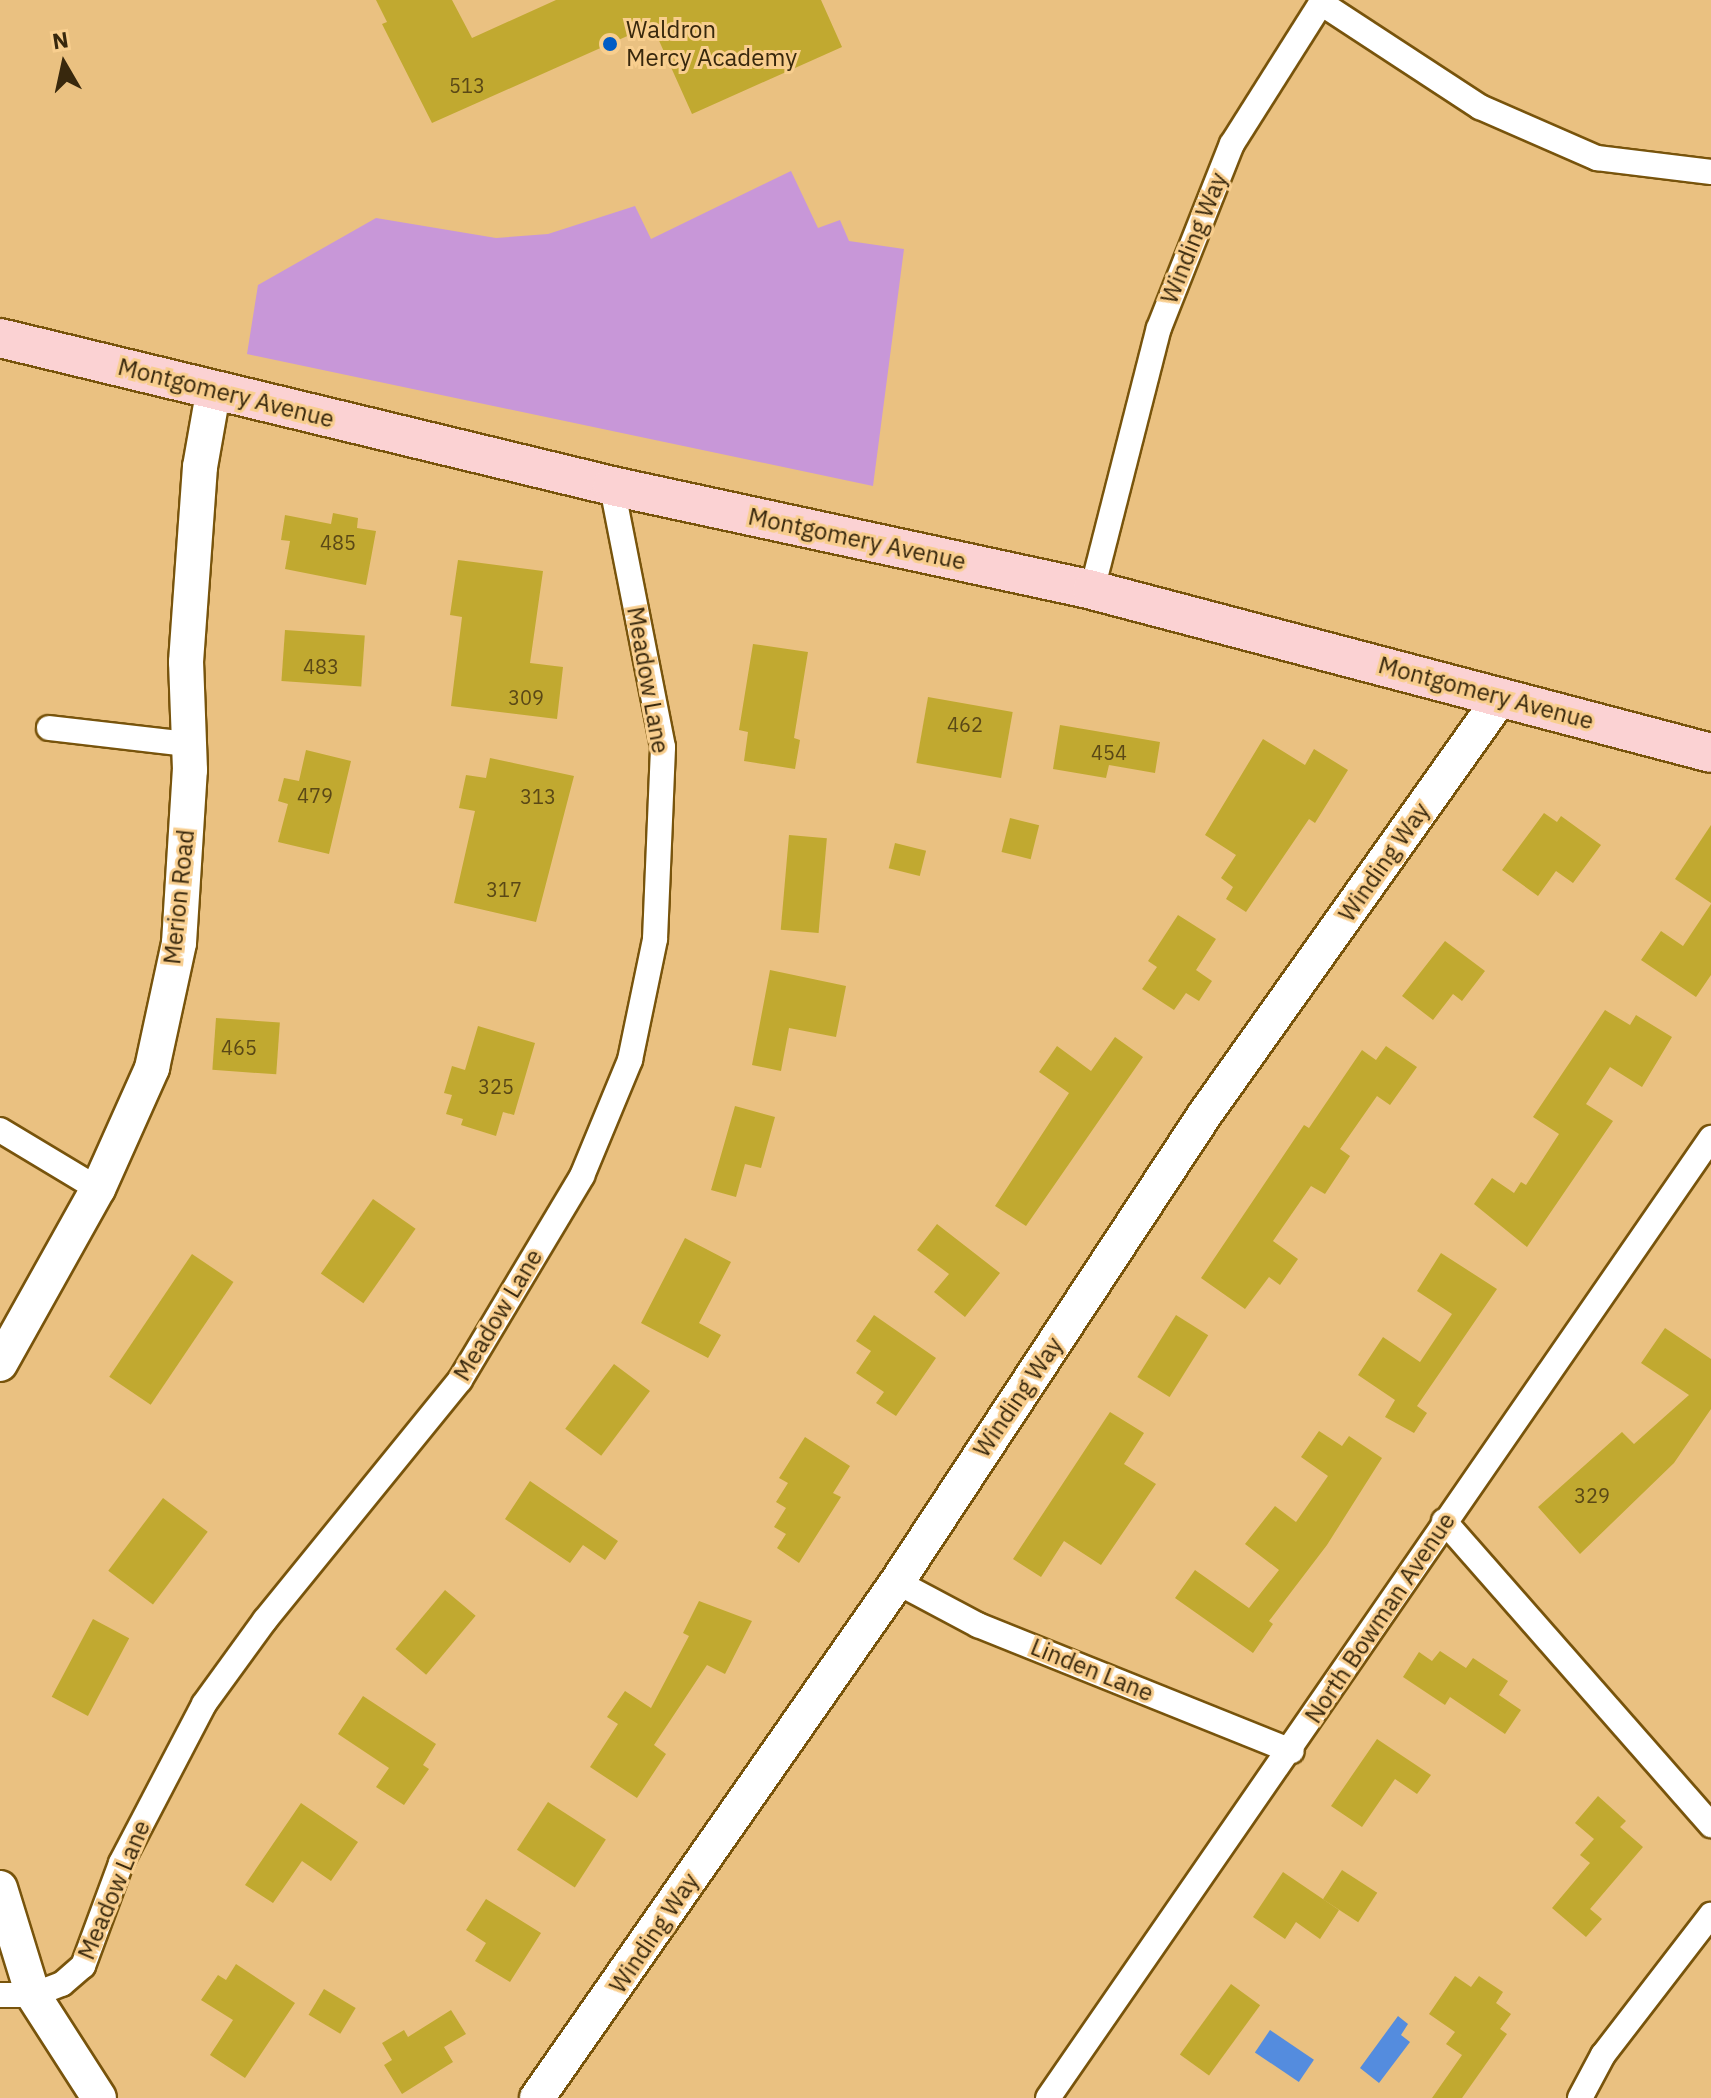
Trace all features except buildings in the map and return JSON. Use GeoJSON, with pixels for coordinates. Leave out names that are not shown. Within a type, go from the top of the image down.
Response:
{"type":"FeatureCollection","features":[{"type":"Feature","properties":{"kind":"main road","name":"Montgomery Avenue"},"geometry":{"type":"LineString","coordinates":[[0,338],[177,380],[213,393],[612,486],[1092,590],[1711,753]]}},
{"type":"Feature","properties":{"kind":"street"},"geometry":{"type":"LineString","coordinates":[[1322,2],[1480,107],[1553,139],[1597,158],[1711,172]]}},
{"type":"Feature","properties":{"kind":"street","name":"Winding Way"},"geometry":{"type":"LineString","coordinates":[[1092,590],[1159,328],[1232,144],[1322,2]]}},
{"type":"Feature","properties":{"kind":"street","name":"Merion Road"},"geometry":{"type":"LineString","coordinates":[[0,1364],[98,1189],[152,1068],[179,943],[188,744],[186,662],[200,467],[213,393]]}},
{"type":"Feature","properties":{"kind":"street","name":"Meadow Lane"},"geometry":{"type":"LineString","coordinates":[[17,1995],[62,1984],[91,1953],[121,1863],[204,1704],[265,1620],[460,1380],[582,1176],[630,1060],[655,939],[663,747],[612,486]]}},
{"type":"Feature","properties":{"kind":"street","name":"Winding Way"},"geometry":{"type":"LineString","coordinates":[[537,2098],[897,1582],[1205,1114],[1501,697]]}},
{"type":"Feature","properties":{"kind":"street"},"geometry":{"type":"LineString","coordinates":[[49,728],[188,744]]}},
{"type":"Feature","properties":{"kind":"street"},"geometry":{"type":"LineString","coordinates":[[0,1130],[98,1189]]}},
{"type":"Feature","properties":{"kind":"street","name":"North Bowman Avenue"},"geometry":{"type":"LineString","coordinates":[[1048,2098],[1292,1751],[1444,1521],[1711,1138]]}},
{"type":"Feature","properties":{"kind":"street"},"geometry":{"type":"LineString","coordinates":[[1444,1521],[1711,1825]]}},
{"type":"Feature","properties":{"kind":"street","name":"Linden Lane"},"geometry":{"type":"LineString","coordinates":[[897,1582],[978,1625],[1292,1751]]}},
{"type":"Feature","properties":{"kind":"street"},"geometry":{"type":"LineString","coordinates":[[0,1888],[17,1995],[99,2098]]}},
{"type":"Feature","properties":{"kind":"street"},"geometry":{"type":"LineString","coordinates":[[1580,2098],[1603,2055],[1711,1915]]}},
{"type":"Feature","properties":{"kind":"shaded area"},"geometry":{"type":"Polygon","coordinates":[[[791,171],[818,228],[840,220],[849,241],[904,249],[873,486],[247,354],[258,285],[376,218],[496,238],[548,234],[635,206],[651,239],[791,171]]]}},
{"type":"Feature","properties":{"kind":"water"},"geometry":{"type":"Polygon","coordinates":[[[1398,2016],[1408,2024],[1401,2035],[1410,2042],[1379,2083],[1360,2068],[1398,2016]]]}},
{"type":"Feature","properties":{"kind":"water"},"geometry":{"type":"Polygon","coordinates":[[[1270,2030],[1314,2060],[1299,2082],[1255,2052],[1270,2030]]]}},
{"type":"Feature","properties":{"kind":"place","name":"Waldron Mercy Academy"},"geometry":{"type":"Point","coordinates":[610,44]}}]}
